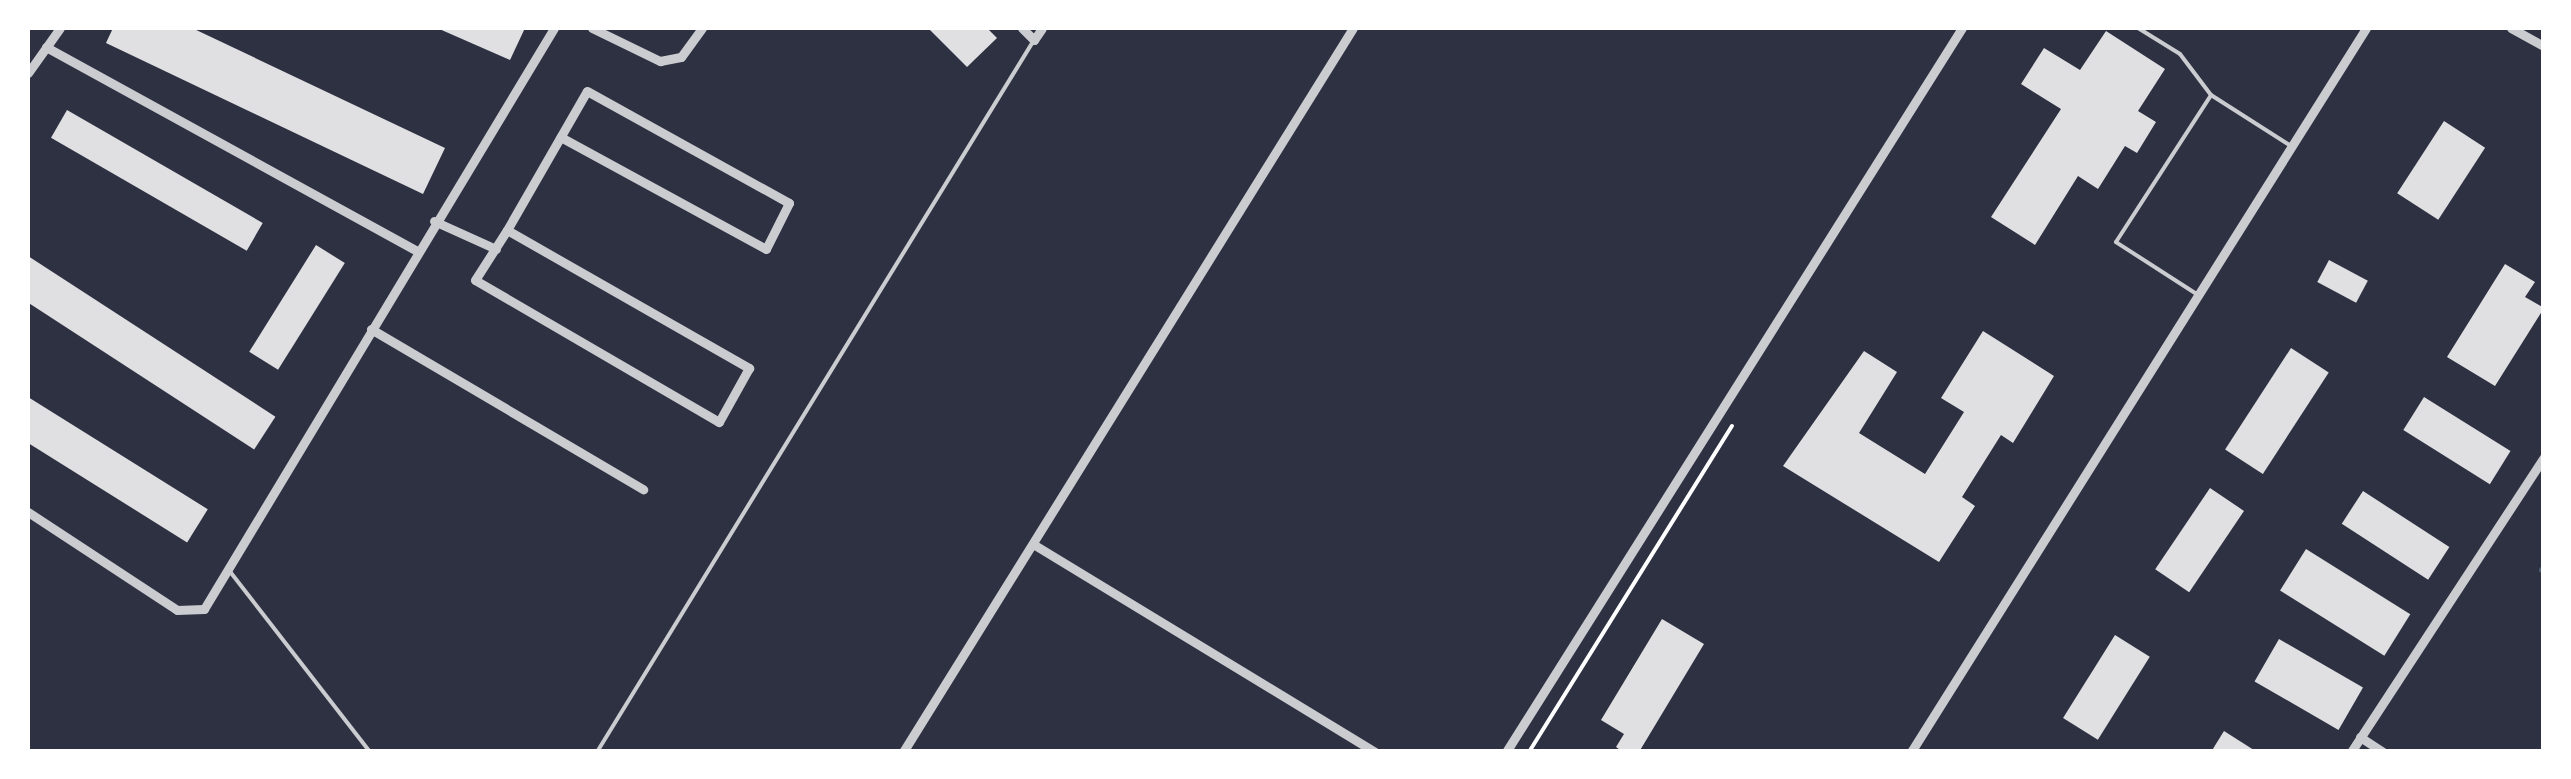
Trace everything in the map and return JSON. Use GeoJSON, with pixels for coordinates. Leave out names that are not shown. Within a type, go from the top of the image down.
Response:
{"type":"FeatureCollection","features":[{"type":"Feature","properties":{"kind":"street"},"geometry":{"type":"LineString","coordinates":[[28,73],[60,28]]}},
{"type":"Feature","properties":{"kind":"street"},"geometry":{"type":"LineString","coordinates":[[28,512],[177,610],[204,610],[434,221],[554,28]]}},
{"type":"Feature","properties":{"kind":"street"},"geometry":{"type":"LineString","coordinates":[[592,28],[660,60],[680,57],[702,28]]}},
{"type":"Feature","properties":{"kind":"street"},"geometry":{"type":"LineString","coordinates":[[1022,28],[1034,40],[1042,28]]}},
{"type":"Feature","properties":{"kind":"street"},"geometry":{"type":"LineString","coordinates":[[903,752],[1033,544],[1164,319],[1353,28]]}},
{"type":"Feature","properties":{"kind":"street"},"geometry":{"type":"LineString","coordinates":[[1506,752],[1962,28]]}},
{"type":"Feature","properties":{"kind":"street"},"geometry":{"type":"LineString","coordinates":[[1911,752],[2366,28]]}},
{"type":"Feature","properties":{"kind":"street"},"geometry":{"type":"LineString","coordinates":[[2511,28],[2544,46]]}},
{"type":"Feature","properties":{"kind":"street"},"geometry":{"type":"LineString","coordinates":[[46,47],[417,251]]}},
{"type":"Feature","properties":{"kind":"street"},"geometry":{"type":"LineString","coordinates":[[507,230],[749,368],[719,422],[475,280],[587,91],[789,203],[766,250],[561,137]]}},
{"type":"Feature","properties":{"kind":"street"},"geometry":{"type":"LineString","coordinates":[[434,221],[496,249]]}},
{"type":"Feature","properties":{"kind":"street"},"geometry":{"type":"LineString","coordinates":[[370,329],[643,489]]}},
{"type":"Feature","properties":{"kind":"street"},"geometry":{"type":"LineString","coordinates":[[2351,752],[2544,457]]}},
{"type":"Feature","properties":{"kind":"street"},"geometry":{"type":"LineString","coordinates":[[1033,544],[1375,752]]}},
{"type":"Feature","properties":{"kind":"street"},"geometry":{"type":"LineString","coordinates":[[2360,738],[2383,752]]}},
{"type":"Feature","properties":{"kind":"lane"},"geometry":{"type":"LineString","coordinates":[[2138,28],[2180,54],[2211,95],[2292,146]]}},
{"type":"Feature","properties":{"kind":"lane"},"geometry":{"type":"LineString","coordinates":[[597,752],[1034,40]]}},
{"type":"Feature","properties":{"kind":"lane"},"geometry":{"type":"LineString","coordinates":[[2197,294],[2116,242],[2211,95]]}},
{"type":"Feature","properties":{"kind":"lane"},"geometry":{"type":"LineString","coordinates":[[228,569],[370,752]]}},
{"type":"Feature","properties":{"kind":"building"},"geometry":{"type":"Polygon","coordinates":[[[113,28],[192,28],[445,148],[423,194],[106,43],[113,28]]]}},
{"type":"Feature","properties":{"kind":"building"},"geometry":{"type":"Polygon","coordinates":[[[437,28],[525,28],[510,60],[437,28]]]}},
{"type":"Feature","properties":{"kind":"building"},"geometry":{"type":"Polygon","coordinates":[[[928,28],[987,28],[997,38],[967,67],[928,28]]]}},
{"type":"Feature","properties":{"kind":"building"},"geometry":{"type":"Polygon","coordinates":[[[2106,31],[2165,69],[2138,111],[2156,122],[2137,153],[2125,146],[2098,189],[2078,176],[2035,245],[1991,217],[2061,109],[2021,84],[2044,48],[2080,70],[2106,31]]]}},
{"type":"Feature","properties":{"kind":"building"},"geometry":{"type":"Polygon","coordinates":[[[67,110],[263,223],[247,251],[51,138],[67,110]]]}},
{"type":"Feature","properties":{"kind":"building"},"geometry":{"type":"Polygon","coordinates":[[[2444,121],[2485,148],[2438,220],[2397,193],[2444,121]]]}},
{"type":"Feature","properties":{"kind":"building"},"geometry":{"type":"Polygon","coordinates":[[[316,245],[345,263],[278,370],[249,352],[316,245]]]}},
{"type":"Feature","properties":{"kind":"building"},"geometry":{"type":"Polygon","coordinates":[[[28,256],[275,417],[254,449],[28,303],[28,256]]]}},
{"type":"Feature","properties":{"kind":"building"},"geometry":{"type":"Polygon","coordinates":[[[2329,260],[2368,281],[2356,303],[2317,282],[2329,260]]]}},
{"type":"Feature","properties":{"kind":"building"},"geometry":{"type":"Polygon","coordinates":[[[2505,264],[2535,282],[2525,297],[2544,308],[2495,386],[2447,357],[2505,264]]]}},
{"type":"Feature","properties":{"kind":"building"},"geometry":{"type":"Polygon","coordinates":[[[1983,331],[2054,376],[2013,443],[2001,435],[1962,497],[1975,506],[1939,562],[1783,466],[1864,351],[1897,372],[1859,433],[1925,474],[1964,412],[1941,398],[1983,331]]]}},
{"type":"Feature","properties":{"kind":"building"},"geometry":{"type":"Polygon","coordinates":[[[2291,348],[2329,373],[2263,474],[2225,449],[2291,348]]]}},
{"type":"Feature","properties":{"kind":"building"},"geometry":{"type":"Polygon","coordinates":[[[28,397],[208,509],[187,542],[28,443],[28,397]]]}},
{"type":"Feature","properties":{"kind":"building"},"geometry":{"type":"Polygon","coordinates":[[[2424,397],[2511,451],[2490,484],[2403,430],[2424,397]]]}},
{"type":"Feature","properties":{"kind":"building"},"geometry":{"type":"Polygon","coordinates":[[[2210,488],[2244,511],[2189,592],[2155,569],[2210,488]]]}},
{"type":"Feature","properties":{"kind":"building"},"geometry":{"type":"Polygon","coordinates":[[[2363,491],[2449,547],[2428,580],[2342,524],[2363,491]]]}},
{"type":"Feature","properties":{"kind":"building"},"geometry":{"type":"Polygon","coordinates":[[[2306,549],[2410,614],[2384,656],[2280,591],[2306,549]]]}},
{"type":"Feature","properties":{"kind":"building"},"geometry":{"type":"Polygon","coordinates":[[[1662,619],[1704,644],[1639,752],[1623,752],[1616,747],[1624,734],[1601,720],[1662,619]]]}},
{"type":"Feature","properties":{"kind":"building"},"geometry":{"type":"Polygon","coordinates":[[[2115,635],[2150,657],[2098,740],[2063,718],[2115,635]]]}},
{"type":"Feature","properties":{"kind":"building"},"geometry":{"type":"Polygon","coordinates":[[[2279,639],[2363,688],[2339,730],[2254,681],[2279,639]]]}},
{"type":"Feature","properties":{"kind":"building"},"geometry":{"type":"Polygon","coordinates":[[[2224,731],[2257,752],[2211,752],[2224,731]]]}}]}
